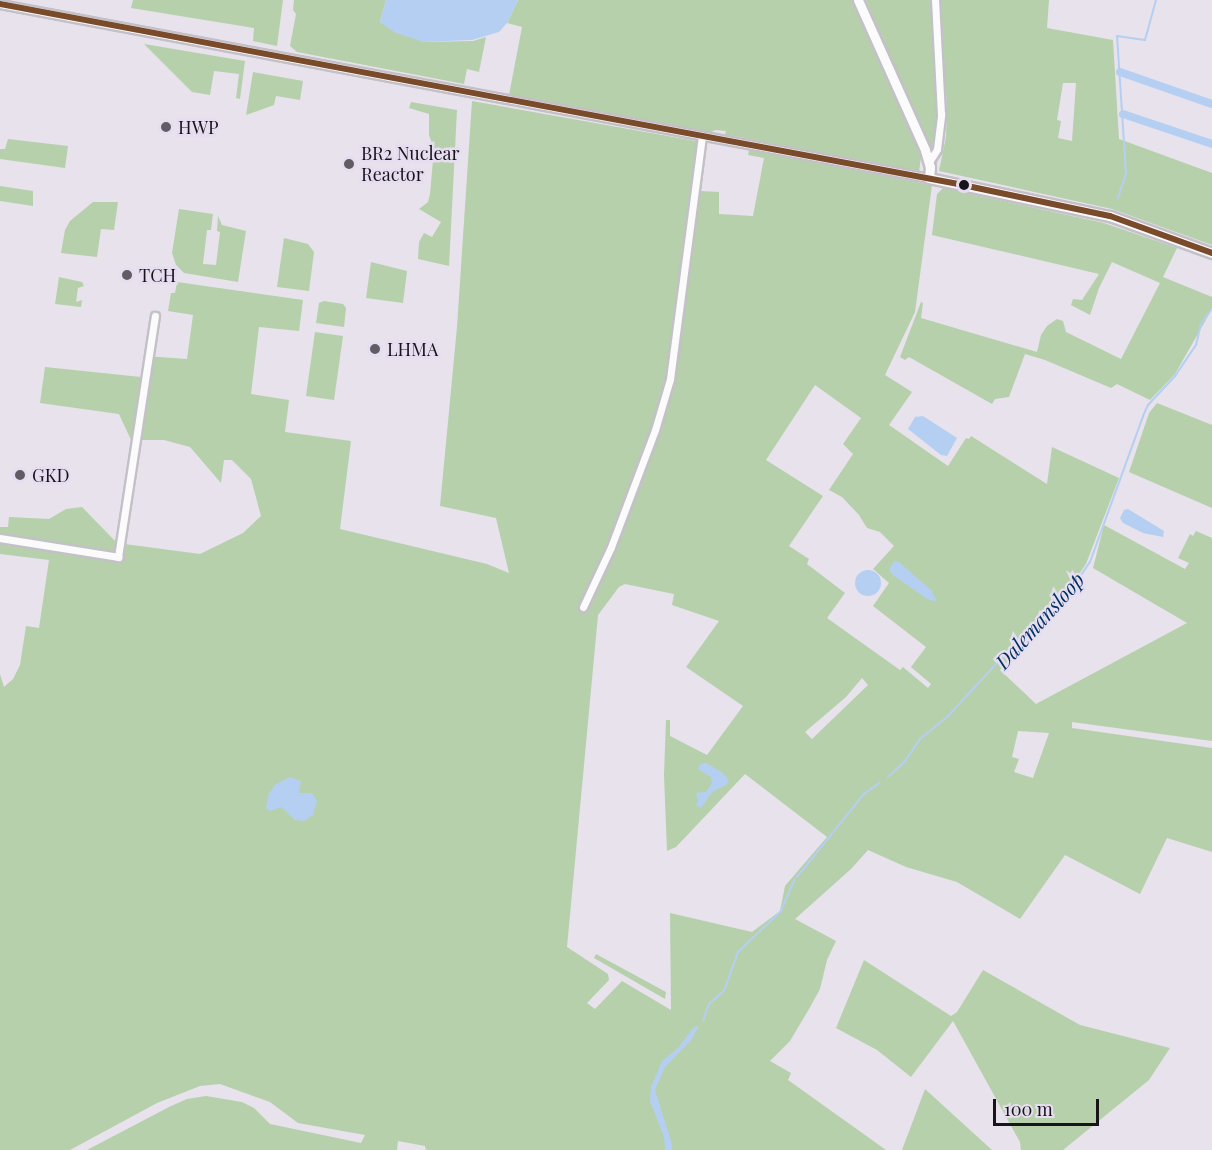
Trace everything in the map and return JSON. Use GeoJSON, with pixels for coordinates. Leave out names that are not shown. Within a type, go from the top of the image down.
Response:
{"type":"FeatureCollection","features":[{"type":"Feature","properties":{"kind":"street"},"geometry":{"type":"LineString","coordinates":[[858,0],[929,162],[929,178]]}},
{"type":"Feature","properties":{"kind":"street"},"geometry":{"type":"LineString","coordinates":[[929,162],[937,149],[941,114],[935,0]]}},
{"type":"Feature","properties":{"kind":"street"},"geometry":{"type":"LineString","coordinates":[[0,4],[929,178],[1110,216],[1212,253]]}},
{"type":"Feature","properties":{"kind":"street"},"geometry":{"type":"LineString","coordinates":[[583,607],[611,547],[655,430],[670,379],[702,136]]}},
{"type":"Feature","properties":{"kind":"street"},"geometry":{"type":"LineString","coordinates":[[0,538],[118,557],[155,316]]}},
{"type":"Feature","properties":{"kind":"green space"},"geometry":{"type":"Polygon","coordinates":[[[133,0],[283,0],[277,46],[253,41],[254,28],[131,8],[133,0]]]}},
{"type":"Feature","properties":{"kind":"green space"},"geometry":{"type":"Polygon","coordinates":[[[294,0],[386,0],[380,22],[423,42],[473,41],[486,37],[479,72],[467,69],[464,84],[297,52],[290,46],[296,14],[293,10],[294,0]]]}},
{"type":"Feature","properties":{"kind":"green space"},"geometry":{"type":"Polygon","coordinates":[[[518,0],[854,0],[922,150],[919,172],[725,135],[726,131],[715,130],[710,133],[509,95],[522,27],[507,23],[518,0]]]}},
{"type":"Feature","properties":{"kind":"green space"},"geometry":{"type":"Polygon","coordinates":[[[866,0],[930,0],[936,84],[936,136],[932,150],[929,150],[866,0]]]}},
{"type":"Feature","properties":{"kind":"green space"},"geometry":{"type":"Polygon","coordinates":[[[939,0],[1049,0],[1047,28],[1113,40],[1119,139],[1212,173],[1212,245],[1112,209],[939,171],[946,137],[947,107],[939,0]],[[1063,83],[1057,120],[1061,121],[1058,138],[1072,141],[1076,83],[1063,83]]]}},
{"type":"Feature","properties":{"kind":"green space"},"geometry":{"type":"Polygon","coordinates":[[[144,44],[245,61],[240,99],[236,98],[239,74],[214,71],[210,95],[192,92],[144,44]]]}},
{"type":"Feature","properties":{"kind":"green space"},"geometry":{"type":"Polygon","coordinates":[[[253,72],[303,81],[300,100],[276,96],[274,105],[246,115],[253,72]]]}},
{"type":"Feature","properties":{"kind":"green space"},"geometry":{"type":"Polygon","coordinates":[[[472,101],[707,143],[701,191],[719,192],[719,214],[753,216],[764,158],[748,155],[749,150],[932,185],[915,312],[885,375],[912,392],[889,425],[948,466],[966,438],[969,439],[971,436],[1047,484],[1052,447],[1119,478],[1086,564],[1070,587],[1049,607],[1054,612],[1000,670],[1036,704],[1187,623],[1093,568],[1104,525],[1185,569],[1189,563],[1178,558],[1190,534],[1193,536],[1196,531],[1212,538],[1212,741],[1072,722],[1072,728],[1212,748],[1212,852],[1167,838],[1140,894],[1065,855],[1020,919],[957,882],[906,867],[868,850],[851,869],[795,919],[836,941],[827,960],[820,989],[809,1009],[790,1041],[770,1061],[791,1073],[788,1080],[886,1150],[426,1150],[425,1146],[398,1141],[397,1150],[87,1150],[169,1107],[187,1099],[206,1096],[242,1102],[254,1108],[270,1124],[361,1143],[365,1135],[298,1123],[270,1102],[220,1084],[200,1086],[157,1103],[70,1150],[0,1150],[0,674],[4,687],[13,679],[20,665],[26,626],[39,628],[49,560],[0,554],[0,527],[8,527],[9,517],[49,519],[66,509],[82,507],[117,543],[200,554],[243,533],[261,516],[251,479],[232,460],[224,460],[221,483],[190,447],[164,440],[131,440],[119,414],[40,403],[45,367],[141,377],[145,356],[187,359],[193,315],[168,311],[171,293],[175,293],[177,282],[303,300],[299,331],[259,327],[251,394],[289,400],[285,432],[351,441],[340,529],[487,564],[509,573],[496,518],[440,506],[457,327],[472,101]],[[815,385],[766,460],[823,496],[789,546],[809,559],[807,564],[845,593],[827,618],[900,670],[903,667],[928,688],[931,684],[911,667],[926,647],[873,606],[889,583],[873,569],[894,546],[880,532],[867,528],[859,515],[842,497],[829,490],[853,454],[843,444],[861,418],[815,385]],[[625,584],[619,587],[598,615],[567,947],[608,974],[609,980],[587,1003],[595,1009],[622,981],[671,1010],[670,913],[752,932],[780,911],[785,886],[827,837],[745,774],[676,847],[667,851],[664,775],[666,720],[670,720],[670,736],[707,755],[743,706],[686,667],[719,621],[672,605],[674,594],[625,584]],[[862,678],[846,697],[805,732],[812,739],[868,685],[862,678]],[[1018,731],[1012,757],[1019,759],[1014,772],[1033,778],[1049,733],[1018,731]]]}},
{"type":"Feature","properties":{"kind":"green space"},"geometry":{"type":"Polygon","coordinates":[[[411,102],[457,110],[449,266],[418,259],[419,242],[424,233],[432,237],[441,222],[419,209],[428,202],[430,194],[434,149],[429,135],[429,114],[409,108],[411,102]]]}},
{"type":"Feature","properties":{"kind":"green space"},"geometry":{"type":"Polygon","coordinates":[[[8,139],[68,146],[65,168],[0,159],[0,149],[5,149],[8,139]]]}},
{"type":"Feature","properties":{"kind":"green space"},"geometry":{"type":"Polygon","coordinates":[[[0,186],[33,191],[33,206],[0,201],[0,186]]]}},
{"type":"Feature","properties":{"kind":"green space"},"geometry":{"type":"Polygon","coordinates":[[[943,188],[1104,223],[1177,248],[1163,277],[1212,297],[1212,309],[1175,374],[1150,400],[1117,384],[1111,388],[1025,354],[1009,397],[995,399],[992,404],[909,357],[905,360],[900,357],[921,302],[923,303],[921,318],[1037,352],[1041,335],[1047,326],[1057,319],[1063,321],[1066,332],[1121,359],[1160,283],[1112,262],[1099,288],[1090,315],[1071,305],[1073,299],[1082,300],[1099,274],[932,235],[937,194],[943,188]]]}},
{"type":"Feature","properties":{"kind":"green space"},"geometry":{"type":"Polygon","coordinates":[[[93,202],[118,202],[114,230],[101,229],[97,257],[61,253],[65,230],[70,221],[93,202]]]}},
{"type":"Feature","properties":{"kind":"green space"},"geometry":{"type":"Polygon","coordinates":[[[179,209],[213,214],[211,230],[207,230],[203,264],[216,265],[220,232],[217,231],[218,216],[222,225],[246,231],[238,282],[184,273],[176,265],[172,253],[179,209]]]}},
{"type":"Feature","properties":{"kind":"green space"},"geometry":{"type":"Polygon","coordinates":[[[284,238],[308,244],[314,252],[309,291],[277,287],[284,238]]]}},
{"type":"Feature","properties":{"kind":"green space"},"geometry":{"type":"Polygon","coordinates":[[[371,262],[407,271],[403,303],[366,298],[371,262]]]}},
{"type":"Feature","properties":{"kind":"green space"},"geometry":{"type":"Polygon","coordinates":[[[59,277],[82,282],[84,286],[78,288],[76,302],[82,300],[81,307],[55,304],[59,277]]]}},
{"type":"Feature","properties":{"kind":"green space"},"geometry":{"type":"Polygon","coordinates":[[[324,301],[343,304],[346,308],[344,327],[316,323],[319,303],[324,301]]]}},
{"type":"Feature","properties":{"kind":"green space"},"geometry":{"type":"Polygon","coordinates":[[[315,332],[343,336],[334,400],[306,396],[315,332]]]}},
{"type":"Feature","properties":{"kind":"green space"},"geometry":{"type":"Polygon","coordinates":[[[1157,403],[1212,425],[1212,508],[1129,472],[1149,413],[1157,403]]]}},
{"type":"Feature","properties":{"kind":"green space"},"geometry":{"type":"Polygon","coordinates":[[[596,954],[666,992],[665,999],[594,958],[596,954]]]}},
{"type":"Feature","properties":{"kind":"green space"},"geometry":{"type":"Polygon","coordinates":[[[864,960],[951,1016],[957,1012],[983,970],[1080,1025],[1170,1048],[1149,1080],[1063,1150],[1021,1150],[1020,1142],[953,1021],[911,1077],[877,1050],[836,1028],[864,960]]]}},
{"type":"Feature","properties":{"kind":"green space"},"geometry":{"type":"Polygon","coordinates":[[[925,1089],[992,1150],[902,1150],[925,1089]]]}},
{"type":"Feature","properties":{"kind":"water"},"geometry":{"type":"Polygon","coordinates":[[[386,0],[518,0],[507,23],[499,32],[472,40],[423,42],[394,32],[380,22],[386,0]]]}},
{"type":"Feature","properties":{"kind":"water"},"geometry":{"type":"Polygon","coordinates":[[[923,416],[957,438],[947,456],[941,455],[908,429],[915,417],[923,416]]]}},
{"type":"Feature","properties":{"kind":"water"},"geometry":{"type":"Polygon","coordinates":[[[1128,509],[1164,531],[1163,537],[1143,533],[1123,523],[1120,518],[1124,510],[1128,509]]]}},
{"type":"Feature","properties":{"kind":"water"},"geometry":{"type":"Polygon","coordinates":[[[894,561],[899,562],[932,591],[937,602],[927,599],[893,575],[889,570],[894,561]]]}},
{"type":"Feature","properties":{"kind":"water"},"geometry":{"type":"Polygon","coordinates":[[[868,570],[877,574],[881,583],[877,592],[868,596],[859,592],[855,583],[859,574],[868,570]]]}},
{"type":"Feature","properties":{"kind":"water"},"geometry":{"type":"Polygon","coordinates":[[[706,763],[723,773],[729,781],[712,792],[701,808],[696,805],[698,801],[696,793],[706,792],[712,783],[711,777],[698,769],[700,764],[706,763]]]}},
{"type":"Feature","properties":{"kind":"water"},"geometry":{"type":"Polygon","coordinates":[[[290,777],[301,781],[299,793],[312,793],[317,801],[313,815],[304,821],[295,820],[281,807],[270,811],[266,808],[269,793],[276,784],[290,777]]]}},
{"type":"Feature","properties":{"kind":"water"},"geometry":{"type":"Polygon","coordinates":[[[699,1026],[692,1039],[665,1067],[655,1090],[672,1144],[672,1150],[665,1150],[664,1137],[650,1101],[651,1087],[662,1061],[677,1049],[694,1027],[699,1026]]]}},
{"type":"Feature","properties":{"kind":"waterway","name":"Dalemansloop"},"geometry":{"type":"LineString","coordinates":[[1118,198],[1126,174],[1117,36],[1145,40],[1156,0]]}},
{"type":"Feature","properties":{"kind":"waterway"},"geometry":{"type":"LineString","coordinates":[[1120,72],[1212,104]]}},
{"type":"Feature","properties":{"kind":"waterway"},"geometry":{"type":"LineString","coordinates":[[1123,114],[1212,144]]}},
{"type":"Feature","properties":{"kind":"waterway","name":"Dalemansloop"},"geometry":{"type":"LineString","coordinates":[[888,777],[905,761],[920,739],[948,716],[1008,651],[1073,587],[1090,562],[1148,405],[1175,376],[1196,345],[1201,324],[1212,308]]}},
{"type":"Feature","properties":{"kind":"waterway","name":"Dalemansloop"},"geometry":{"type":"LineString","coordinates":[[797,877],[864,794],[879,783]]}},
{"type":"Feature","properties":{"kind":"waterway","name":"Dalemansloop"},"geometry":{"type":"LineString","coordinates":[[703,1021],[709,1004],[724,991],[738,952],[781,911],[794,880]]}},
{"type":"Feature","properties":{"kind":"transit line"},"geometry":{"type":"LineString","coordinates":[[0,4],[958,184],[1110,216],[1212,253]]}},
{"type":"Feature","properties":{"kind":"place","name":"HWP"},"geometry":{"type":"Point","coordinates":[166,127]}},
{"type":"Feature","properties":{"kind":"place","name":"BR2 Nuclear Reactor"},"geometry":{"type":"Point","coordinates":[349,164]}},
{"type":"Feature","properties":{"kind":"place","name":"TCH"},"geometry":{"type":"Point","coordinates":[127,275]}},
{"type":"Feature","properties":{"kind":"place","name":"LHMA"},"geometry":{"type":"Point","coordinates":[375,349]}},
{"type":"Feature","properties":{"kind":"place","name":"GKD"},"geometry":{"type":"Point","coordinates":[20,475]}}]}
